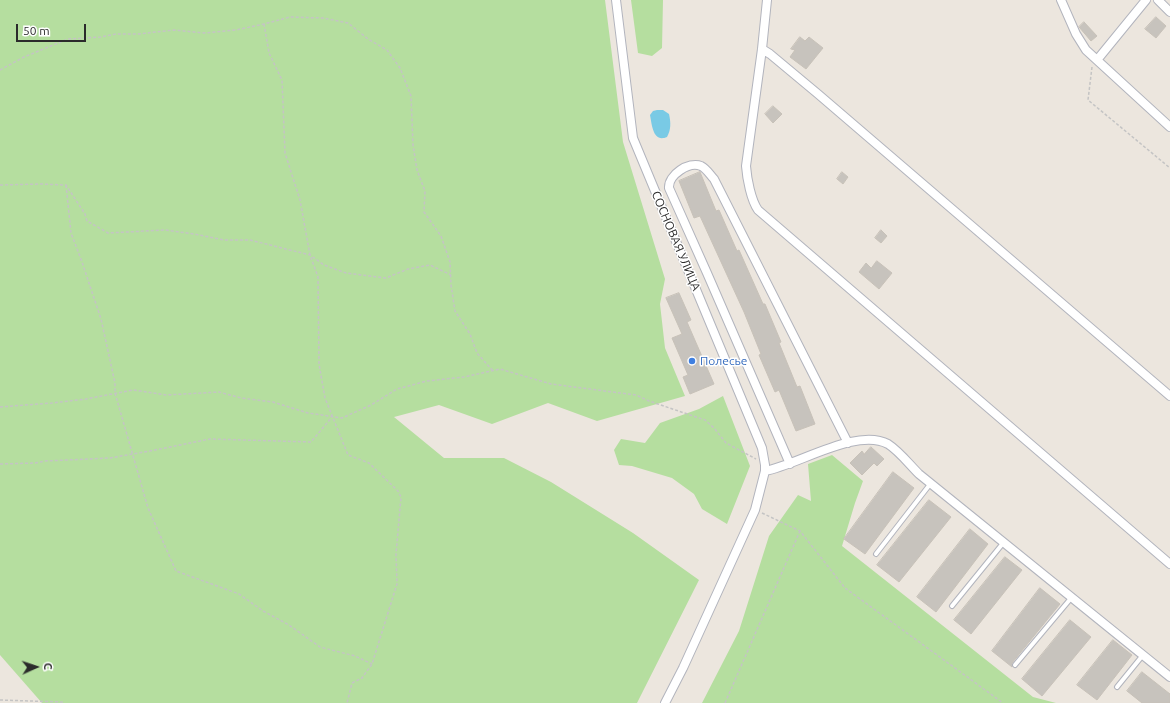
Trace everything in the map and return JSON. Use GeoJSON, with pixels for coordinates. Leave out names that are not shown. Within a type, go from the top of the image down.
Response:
{"type":"FeatureCollection","features":[{"type":"Feature","properties":{"kind":"street","name":"СОСНОВАЯ УЛИЦА"},"geometry":{"type":"LineString","coordinates":[[616,0],[633,138],[762,448],[765,470]]}},
{"type":"Feature","properties":{"kind":"street"},"geometry":{"type":"LineString","coordinates":[[766,0],[762,50],[746,166],[755,206],[1170,564]]}},
{"type":"Feature","properties":{"kind":"street"},"geometry":{"type":"LineString","coordinates":[[1061,0],[1076,34],[1086,50],[1170,127]]}},
{"type":"Feature","properties":{"kind":"street"},"geometry":{"type":"LineString","coordinates":[[1095,58],[1146,0]]}},
{"type":"Feature","properties":{"kind":"street"},"geometry":{"type":"LineString","coordinates":[[1158,0],[1170,12]]}},
{"type":"Feature","properties":{"kind":"street"},"geometry":{"type":"LineString","coordinates":[[762,50],[770,54],[836,109],[1170,396]]}},
{"type":"Feature","properties":{"kind":"street"},"geometry":{"type":"LineString","coordinates":[[790,464],[668,186],[673,175],[694,164],[706,169],[714,179],[848,443]]}},
{"type":"Feature","properties":{"kind":"street"},"geometry":{"type":"LineString","coordinates":[[665,703],[683,668],[755,510],[765,470],[790,464],[825,450],[848,443],[869,439],[889,445],[931,483],[1170,677]]}},
{"type":"Feature","properties":{"kind":"lane"},"geometry":{"type":"LineString","coordinates":[[876,554],[931,483]]}},
{"type":"Feature","properties":{"kind":"lane"},"geometry":{"type":"LineString","coordinates":[[952,606],[1004,542]]}},
{"type":"Feature","properties":{"kind":"lane"},"geometry":{"type":"LineString","coordinates":[[1015,665],[1072,597]]}},
{"type":"Feature","properties":{"kind":"lane"},"geometry":{"type":"LineString","coordinates":[[1117,687],[1143,655]]}},
{"type":"Feature","properties":{"kind":"path"},"geometry":{"type":"LineString","coordinates":[[0,70],[24,57],[68,39],[101,38],[116,34],[138,34],[174,30],[204,33],[236,30],[290,17],[323,18],[348,23],[368,39],[386,50],[400,68],[411,96],[413,145],[417,170],[424,191],[424,212],[441,236],[450,262],[455,311],[470,334],[477,353],[493,371]]}},
{"type":"Feature","properties":{"kind":"path"},"geometry":{"type":"LineString","coordinates":[[264,24],[269,53],[282,80],[285,153],[300,200],[310,255],[318,277],[319,364],[325,398],[348,455],[369,463],[398,490],[400,497],[396,554],[398,584],[372,664],[362,678],[352,683],[347,703]]}},
{"type":"Feature","properties":{"kind":"path"},"geometry":{"type":"LineString","coordinates":[[1095,58],[1088,100],[1170,168]]}},
{"type":"Feature","properties":{"kind":"path"},"geometry":{"type":"LineString","coordinates":[[0,185],[66,185]]}},
{"type":"Feature","properties":{"kind":"path"},"geometry":{"type":"LineString","coordinates":[[66,185],[85,214],[86,221],[108,233],[165,230],[224,240],[250,240],[310,255],[324,265],[346,273],[386,278],[408,269],[430,265],[451,275]]}},
{"type":"Feature","properties":{"kind":"path"},"geometry":{"type":"LineString","coordinates":[[66,185],[71,233],[101,319],[115,383],[115,393],[148,508],[176,571],[239,594],[263,611],[289,625],[320,646],[355,656],[372,664]]}},
{"type":"Feature","properties":{"kind":"path"},"geometry":{"type":"LineString","coordinates":[[0,407],[86,399],[133,390],[166,395],[219,392],[241,398],[273,402],[308,412],[342,418],[371,405],[397,389],[427,381],[464,377],[500,369],[551,384],[636,395],[649,401],[705,420],[714,428],[726,443],[765,470]]}},
{"type":"Feature","properties":{"kind":"path"},"geometry":{"type":"LineString","coordinates":[[0,464],[110,458],[210,438],[311,442],[332,417]]}},
{"type":"Feature","properties":{"kind":"path"},"geometry":{"type":"LineString","coordinates":[[755,510],[800,531],[845,588],[1003,703]]}},
{"type":"Feature","properties":{"kind":"path"},"geometry":{"type":"LineString","coordinates":[[725,703],[800,531]]}},
{"type":"Feature","properties":{"kind":"path"},"geometry":{"type":"LineString","coordinates":[[0,700],[64,703]]}},
{"type":"Feature","properties":{"kind":"green space"},"geometry":{"type":"Polygon","coordinates":[[[0,0],[605,0],[623,142],[665,279],[660,304],[665,348],[685,396],[597,421],[548,403],[492,424],[439,405],[394,417],[444,458],[504,458],[551,482],[633,533],[699,580],[637,703],[42,703],[0,655],[0,0]]]}},
{"type":"Feature","properties":{"kind":"green space"},"geometry":{"type":"Polygon","coordinates":[[[631,0],[663,0],[662,48],[652,56],[638,53],[631,0]]]}},
{"type":"Feature","properties":{"kind":"green space"},"geometry":{"type":"Polygon","coordinates":[[[723,396],[750,466],[727,524],[702,509],[694,494],[672,478],[632,466],[619,465],[614,450],[621,439],[645,443],[660,423],[699,409],[723,396]]]}},
{"type":"Feature","properties":{"kind":"green space"},"geometry":{"type":"Polygon","coordinates":[[[832,455],[863,481],[842,546],[1033,697],[1056,703],[702,703],[739,631],[769,536],[798,495],[811,501],[808,464],[832,455]]]}},
{"type":"Feature","properties":{"kind":"water"},"geometry":{"type":"Polygon","coordinates":[[[663,110],[669,114],[670,126],[667,137],[659,138],[654,132],[650,115],[653,111],[663,110]]]}},
{"type":"Feature","properties":{"kind":"building"},"geometry":{"type":"Polygon","coordinates":[[[1156,17],[1166,26],[1156,38],[1145,29],[1156,17]]]}},
{"type":"Feature","properties":{"kind":"building"},"geometry":{"type":"Polygon","coordinates":[[[1084,22],[1097,36],[1091,41],[1079,27],[1084,22]]]}},
{"type":"Feature","properties":{"kind":"building"},"geometry":{"type":"Polygon","coordinates":[[[800,37],[805,41],[809,37],[823,48],[806,69],[790,57],[795,50],[791,49],[800,37]]]}},
{"type":"Feature","properties":{"kind":"building"},"geometry":{"type":"Polygon","coordinates":[[[773,106],[782,114],[773,123],[765,114],[773,106]]]}},
{"type":"Feature","properties":{"kind":"building"},"geometry":{"type":"Polygon","coordinates":[[[700,172],[716,211],[719,210],[737,251],[739,250],[763,304],[765,304],[781,342],[779,343],[797,387],[800,386],[815,424],[796,431],[779,390],[775,392],[759,355],[761,354],[744,312],[700,216],[694,218],[679,181],[700,172]]]}},
{"type":"Feature","properties":{"kind":"building"},"geometry":{"type":"Polygon","coordinates":[[[842,172],[848,177],[843,184],[837,179],[842,172]]]}},
{"type":"Feature","properties":{"kind":"building"},"geometry":{"type":"Polygon","coordinates":[[[881,230],[887,236],[881,243],[875,238],[881,230]]]}},
{"type":"Feature","properties":{"kind":"building"},"geometry":{"type":"Polygon","coordinates":[[[877,261],[892,273],[879,289],[859,272],[866,263],[871,268],[877,261]]]}},
{"type":"Feature","properties":{"kind":"building"},"geometry":{"type":"Polygon","coordinates":[[[679,293],[691,320],[687,322],[714,384],[690,394],[683,377],[688,375],[672,338],[682,334],[666,298],[679,293]]]}},
{"type":"Feature","properties":{"kind":"building"},"geometry":{"type":"Polygon","coordinates":[[[871,447],[884,459],[877,466],[874,463],[862,475],[850,463],[862,451],[864,454],[871,447]]]}},
{"type":"Feature","properties":{"kind":"building"},"geometry":{"type":"Polygon","coordinates":[[[893,472],[914,488],[865,554],[844,539],[893,472]]]}},
{"type":"Feature","properties":{"kind":"building"},"geometry":{"type":"Polygon","coordinates":[[[929,500],[951,517],[899,582],[877,565],[929,500]]]}},
{"type":"Feature","properties":{"kind":"building"},"geometry":{"type":"Polygon","coordinates":[[[970,529],[988,544],[936,612],[917,597],[970,529]]]}},
{"type":"Feature","properties":{"kind":"building"},"geometry":{"type":"Polygon","coordinates":[[[1005,557],[1022,570],[971,634],[954,620],[1005,557]]]}},
{"type":"Feature","properties":{"kind":"building"},"geometry":{"type":"Polygon","coordinates":[[[1040,588],[1060,604],[1012,663],[1012,667],[992,651],[1040,588]]]}},
{"type":"Feature","properties":{"kind":"building"},"geometry":{"type":"Polygon","coordinates":[[[1070,620],[1091,637],[1042,696],[1022,679],[1070,620]]]}},
{"type":"Feature","properties":{"kind":"building"},"geometry":{"type":"Polygon","coordinates":[[[1113,640],[1132,655],[1097,700],[1077,685],[1113,640]]]}},
{"type":"Feature","properties":{"kind":"building"},"geometry":{"type":"Polygon","coordinates":[[[1142,672],[1170,694],[1170,703],[1142,703],[1127,691],[1142,672]]]}},
{"type":"Feature","properties":{"kind":"place","name":"Полесье"},"geometry":{"type":"Point","coordinates":[692,361]}}]}
